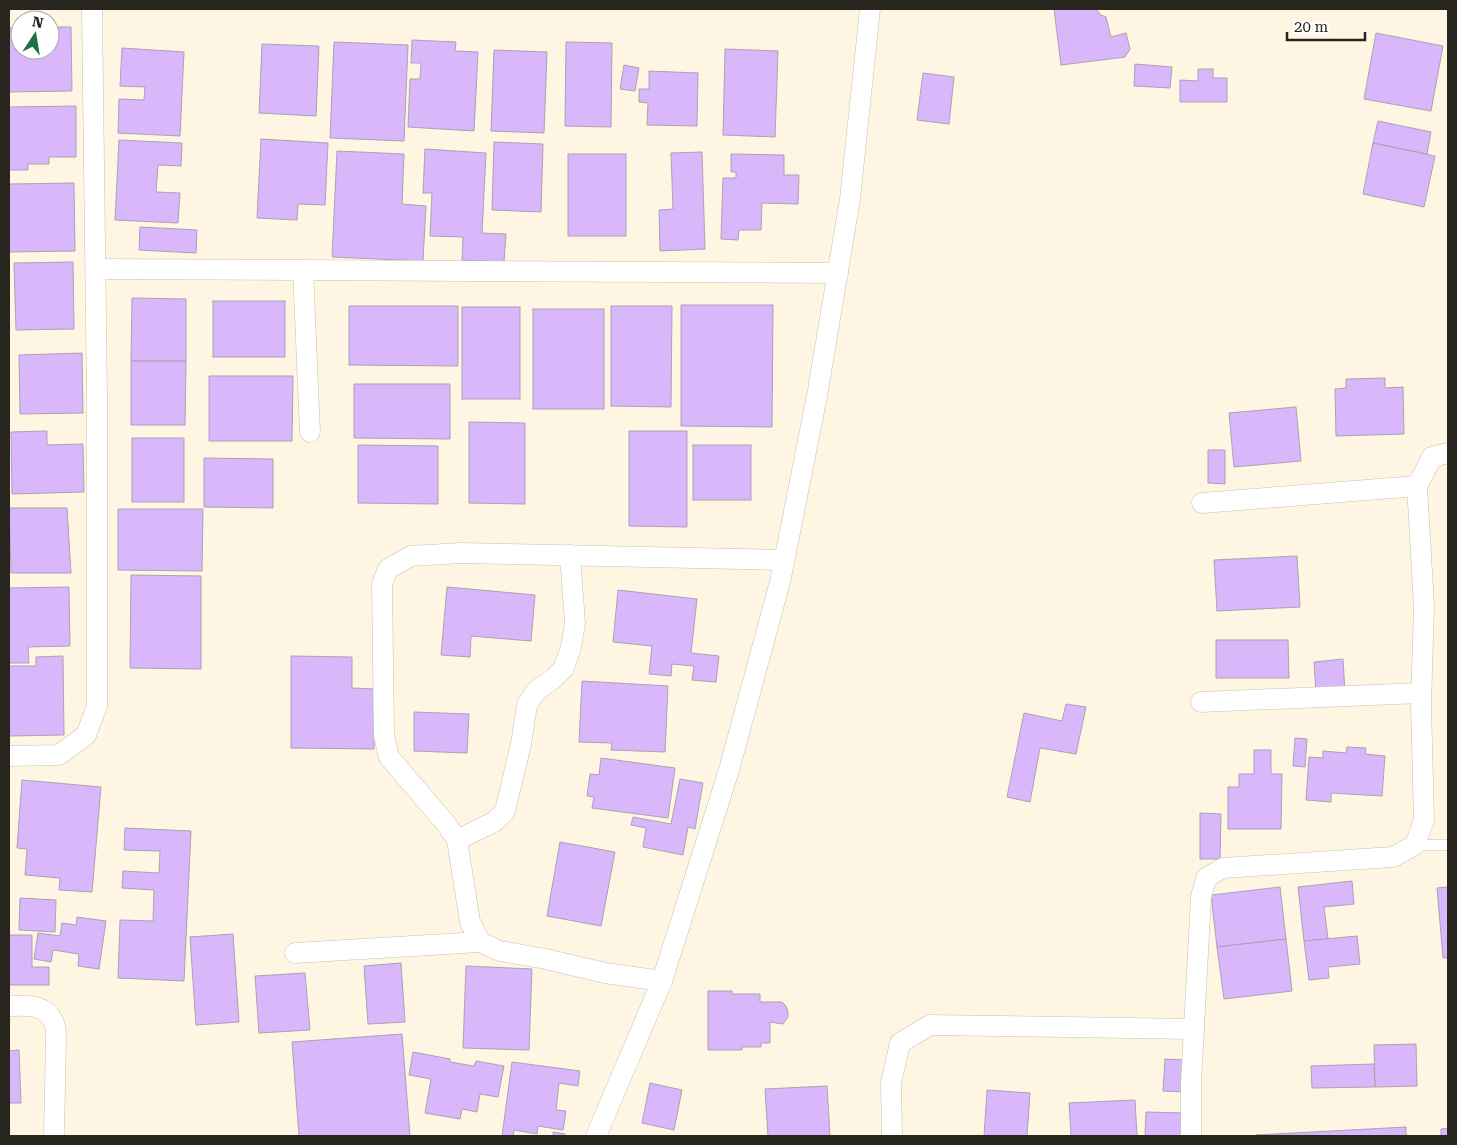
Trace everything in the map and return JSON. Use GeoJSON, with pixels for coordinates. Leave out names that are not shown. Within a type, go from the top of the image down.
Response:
{"type":"FeatureCollection","features":[{"type":"Feature","properties":{"kind":"street"},"geometry":{"type":"LineString","coordinates":[[9,756],[59,755],[86,736],[96,706],[97,398],[92,9]]}},
{"type":"Feature","properties":{"kind":"street"},"geometry":{"type":"LineString","coordinates":[[596,1136],[662,981],[729,770],[780,582],[817,396],[850,199],[870,9]]}},
{"type":"Feature","properties":{"kind":"street"},"geometry":{"type":"LineString","coordinates":[[96,270],[838,273]]}},
{"type":"Feature","properties":{"kind":"street"},"geometry":{"type":"LineString","coordinates":[[303,270],[310,432]]}},
{"type":"Feature","properties":{"kind":"street"},"geometry":{"type":"LineString","coordinates":[[1191,1136],[1191,1083],[1201,897],[1206,878],[1223,868],[1394,857],[1415,845],[1424,820],[1421,693],[1424,606],[1417,486],[1432,457],[1448,453]]}},
{"type":"Feature","properties":{"kind":"street"},"geometry":{"type":"LineString","coordinates":[[1202,503],[1417,486]]}},
{"type":"Feature","properties":{"kind":"street"},"geometry":{"type":"LineString","coordinates":[[480,942],[470,922],[457,840],[447,825],[389,757],[384,736],[382,584],[388,569],[411,556],[461,553],[784,560]]}},
{"type":"Feature","properties":{"kind":"street"},"geometry":{"type":"LineString","coordinates":[[457,840],[494,822],[505,811],[521,744],[527,705],[536,691],[553,679],[564,668],[572,646],[574,623],[570,555]]}},
{"type":"Feature","properties":{"kind":"street"},"geometry":{"type":"LineString","coordinates":[[1200,702],[1421,693]]}},
{"type":"Feature","properties":{"kind":"street"},"geometry":{"type":"LineString","coordinates":[[295,953],[480,942],[500,951],[546,959],[605,973],[662,981]]}},
{"type":"Feature","properties":{"kind":"street"},"geometry":{"type":"LineString","coordinates":[[9,1006],[33,1006],[44,1010],[54,1021],[56,1037],[54,1136]]}},
{"type":"Feature","properties":{"kind":"street"},"geometry":{"type":"LineString","coordinates":[[892,1136],[891,1083],[900,1043],[930,1025],[1194,1029]]}},
{"type":"Feature","properties":{"kind":"lane"},"geometry":{"type":"LineString","coordinates":[[1415,845],[1448,845]]}},
{"type":"Feature","properties":{"kind":"building"},"geometry":{"type":"Polygon","coordinates":[[[1054,9],[1096,9],[1101,15],[1106,17],[1111,37],[1126,33],[1130,49],[1125,57],[1061,65],[1054,9]]]}},
{"type":"Feature","properties":{"kind":"building"},"geometry":{"type":"Polygon","coordinates":[[[60,27],[71,27],[72,91],[9,92],[9,28],[10,60],[60,60],[60,27]]]}},
{"type":"Feature","properties":{"kind":"building"},"geometry":{"type":"Polygon","coordinates":[[[1376,33],[1443,46],[1431,111],[1364,99],[1376,33]]]}},
{"type":"Feature","properties":{"kind":"building"},"geometry":{"type":"Polygon","coordinates":[[[412,40],[456,42],[455,51],[478,52],[474,131],[408,127],[410,79],[420,79],[421,63],[411,63],[412,40]]]}},
{"type":"Feature","properties":{"kind":"building"},"geometry":{"type":"Polygon","coordinates":[[[334,42],[408,45],[404,141],[330,138],[334,42]]]}},
{"type":"Feature","properties":{"kind":"building"},"geometry":{"type":"Polygon","coordinates":[[[566,42],[612,43],[611,127],[565,126],[566,42]]]}},
{"type":"Feature","properties":{"kind":"building"},"geometry":{"type":"Polygon","coordinates":[[[262,44],[319,46],[316,116],[259,113],[262,44]]]}},
{"type":"Feature","properties":{"kind":"building"},"geometry":{"type":"Polygon","coordinates":[[[122,48],[184,52],[180,136],[118,133],[119,99],[144,100],[145,87],[120,86],[122,48]]]}},
{"type":"Feature","properties":{"kind":"building"},"geometry":{"type":"Polygon","coordinates":[[[725,49],[778,51],[775,137],[723,135],[725,49]]]}},
{"type":"Feature","properties":{"kind":"building"},"geometry":{"type":"Polygon","coordinates":[[[494,50],[547,52],[544,133],[491,131],[494,50]]]}},
{"type":"Feature","properties":{"kind":"building"},"geometry":{"type":"Polygon","coordinates":[[[1135,64],[1172,67],[1170,88],[1134,86],[1135,64]]]}},
{"type":"Feature","properties":{"kind":"building"},"geometry":{"type":"Polygon","coordinates":[[[624,65],[639,68],[635,91],[620,89],[624,65]]]}},
{"type":"Feature","properties":{"kind":"building"},"geometry":{"type":"Polygon","coordinates":[[[1198,69],[1213,69],[1213,78],[1227,78],[1227,102],[1180,102],[1180,80],[1198,81],[1198,69]]]}},
{"type":"Feature","properties":{"kind":"building"},"geometry":{"type":"Polygon","coordinates":[[[649,71],[698,73],[697,126],[647,125],[648,103],[639,102],[639,89],[649,89],[649,71]]]}},
{"type":"Feature","properties":{"kind":"building"},"geometry":{"type":"Polygon","coordinates":[[[923,73],[954,77],[949,124],[917,120],[923,73]]]}},
{"type":"Feature","properties":{"kind":"building"},"geometry":{"type":"Polygon","coordinates":[[[76,106],[76,157],[49,157],[49,164],[28,164],[28,170],[9,170],[9,107],[76,106]]]}},
{"type":"Feature","properties":{"kind":"building"},"geometry":{"type":"Polygon","coordinates":[[[1378,121],[1431,132],[1427,154],[1373,143],[1378,121]]]}},
{"type":"Feature","properties":{"kind":"building"},"geometry":{"type":"Polygon","coordinates":[[[261,139],[328,143],[325,205],[298,204],[297,220],[257,218],[261,139]]]}},
{"type":"Feature","properties":{"kind":"building"},"geometry":{"type":"Polygon","coordinates":[[[119,140],[182,143],[181,166],[158,165],[156,192],[180,193],[178,223],[115,220],[119,140]]]}},
{"type":"Feature","properties":{"kind":"building"},"geometry":{"type":"Polygon","coordinates":[[[494,142],[543,144],[541,212],[492,210],[494,142]]]}},
{"type":"Feature","properties":{"kind":"building"},"geometry":{"type":"Polygon","coordinates":[[[1373,143],[1435,156],[1424,207],[1363,194],[1373,143]]]}},
{"type":"Feature","properties":{"kind":"building"},"geometry":{"type":"Polygon","coordinates":[[[425,149],[486,153],[482,233],[506,234],[504,262],[462,260],[463,237],[430,236],[432,193],[423,193],[425,149]]]}},
{"type":"Feature","properties":{"kind":"building"},"geometry":{"type":"Polygon","coordinates":[[[337,151],[404,154],[402,204],[426,206],[423,261],[332,257],[337,151]]]}},
{"type":"Feature","properties":{"kind":"building"},"geometry":{"type":"Polygon","coordinates":[[[702,152],[705,249],[660,251],[659,210],[673,209],[671,153],[702,152]]]}},
{"type":"Feature","properties":{"kind":"building"},"geometry":{"type":"Polygon","coordinates":[[[568,154],[626,154],[626,236],[568,236],[568,154]]]}},
{"type":"Feature","properties":{"kind":"building"},"geometry":{"type":"Polygon","coordinates":[[[731,154],[784,155],[784,175],[799,175],[798,204],[762,203],[761,230],[739,230],[738,240],[721,239],[723,178],[736,178],[736,172],[731,172],[731,154]]]}},
{"type":"Feature","properties":{"kind":"building"},"geometry":{"type":"Polygon","coordinates":[[[74,183],[75,251],[9,252],[9,184],[74,183]]]}},
{"type":"Feature","properties":{"kind":"building"},"geometry":{"type":"Polygon","coordinates":[[[140,227],[197,230],[196,253],[139,250],[140,227]]]}},
{"type":"Feature","properties":{"kind":"building"},"geometry":{"type":"Polygon","coordinates":[[[73,262],[74,329],[16,330],[14,263],[73,262]]]}},
{"type":"Feature","properties":{"kind":"building"},"geometry":{"type":"Polygon","coordinates":[[[132,298],[186,299],[186,361],[131,361],[132,298]]]}},
{"type":"Feature","properties":{"kind":"building"},"geometry":{"type":"Polygon","coordinates":[[[213,301],[285,301],[285,357],[213,357],[213,301]]]}},
{"type":"Feature","properties":{"kind":"building"},"geometry":{"type":"Polygon","coordinates":[[[681,305],[773,305],[772,427],[681,426],[681,305]]]}},
{"type":"Feature","properties":{"kind":"building"},"geometry":{"type":"Polygon","coordinates":[[[349,306],[458,306],[458,366],[349,365],[349,306]]]}},
{"type":"Feature","properties":{"kind":"building"},"geometry":{"type":"Polygon","coordinates":[[[611,306],[672,306],[671,407],[611,406],[611,306]]]}},
{"type":"Feature","properties":{"kind":"building"},"geometry":{"type":"Polygon","coordinates":[[[462,307],[520,307],[520,399],[462,399],[462,307]]]}},
{"type":"Feature","properties":{"kind":"building"},"geometry":{"type":"Polygon","coordinates":[[[533,309],[604,309],[604,409],[533,409],[533,309]]]}},
{"type":"Feature","properties":{"kind":"building"},"geometry":{"type":"Polygon","coordinates":[[[82,353],[83,413],[20,414],[19,355],[82,353]]]}},
{"type":"Feature","properties":{"kind":"building"},"geometry":{"type":"Polygon","coordinates":[[[131,361],[186,361],[185,425],[131,425],[131,361]]]}},
{"type":"Feature","properties":{"kind":"building"},"geometry":{"type":"Polygon","coordinates":[[[209,376],[293,376],[292,441],[209,441],[209,376]]]}},
{"type":"Feature","properties":{"kind":"building"},"geometry":{"type":"Polygon","coordinates":[[[1385,378],[1385,388],[1403,387],[1404,434],[1336,436],[1335,389],[1346,388],[1346,379],[1385,378]]]}},
{"type":"Feature","properties":{"kind":"building"},"geometry":{"type":"Polygon","coordinates":[[[354,384],[450,384],[450,439],[354,438],[354,384]]]}},
{"type":"Feature","properties":{"kind":"building"},"geometry":{"type":"Polygon","coordinates":[[[1296,407],[1301,461],[1234,467],[1229,413],[1296,407]]]}},
{"type":"Feature","properties":{"kind":"building"},"geometry":{"type":"Polygon","coordinates":[[[469,422],[525,423],[525,504],[469,503],[469,422]]]}},
{"type":"Feature","properties":{"kind":"building"},"geometry":{"type":"Polygon","coordinates":[[[47,431],[47,445],[83,444],[84,492],[12,494],[11,432],[47,431]]]}},
{"type":"Feature","properties":{"kind":"building"},"geometry":{"type":"Polygon","coordinates":[[[629,431],[687,431],[687,527],[629,526],[629,431]]]}},
{"type":"Feature","properties":{"kind":"building"},"geometry":{"type":"Polygon","coordinates":[[[132,438],[184,438],[184,502],[132,502],[132,438]]]}},
{"type":"Feature","properties":{"kind":"building"},"geometry":{"type":"Polygon","coordinates":[[[358,445],[438,446],[438,504],[358,503],[358,445]]]}},
{"type":"Feature","properties":{"kind":"building"},"geometry":{"type":"Polygon","coordinates":[[[693,445],[751,445],[751,500],[693,500],[693,445]]]}},
{"type":"Feature","properties":{"kind":"building"},"geometry":{"type":"Polygon","coordinates":[[[1208,450],[1225,450],[1225,484],[1208,483],[1208,450]]]}},
{"type":"Feature","properties":{"kind":"building"},"geometry":{"type":"Polygon","coordinates":[[[204,458],[273,459],[273,508],[204,507],[204,458]]]}},
{"type":"Feature","properties":{"kind":"building"},"geometry":{"type":"Polygon","coordinates":[[[9,508],[67,508],[71,573],[11,573],[9,508]]]}},
{"type":"Feature","properties":{"kind":"building"},"geometry":{"type":"Polygon","coordinates":[[[118,509],[203,509],[202,571],[118,570],[118,509]]]}},
{"type":"Feature","properties":{"kind":"building"},"geometry":{"type":"Polygon","coordinates":[[[1297,556],[1300,607],[1217,611],[1214,560],[1297,556]]]}},
{"type":"Feature","properties":{"kind":"building"},"geometry":{"type":"Polygon","coordinates":[[[131,575],[201,576],[201,669],[130,668],[131,575]]]}},
{"type":"Feature","properties":{"kind":"building"},"geometry":{"type":"Polygon","coordinates":[[[69,587],[70,646],[28,647],[29,663],[9,663],[9,588],[69,587]]]}},
{"type":"Feature","properties":{"kind":"building"},"geometry":{"type":"Polygon","coordinates":[[[447,587],[535,595],[531,641],[471,636],[470,657],[441,655],[447,587]]]}},
{"type":"Feature","properties":{"kind":"building"},"geometry":{"type":"Polygon","coordinates":[[[618,590],[697,599],[691,653],[719,656],[716,682],[692,680],[694,666],[672,664],[671,676],[649,674],[652,646],[613,642],[618,590]]]}},
{"type":"Feature","properties":{"kind":"building"},"geometry":{"type":"Polygon","coordinates":[[[1216,640],[1288,640],[1289,678],[1216,678],[1216,640]]]}},
{"type":"Feature","properties":{"kind":"building"},"geometry":{"type":"Polygon","coordinates":[[[63,656],[64,735],[9,736],[9,666],[36,666],[36,657],[63,656]]]}},
{"type":"Feature","properties":{"kind":"building"},"geometry":{"type":"Polygon","coordinates":[[[291,656],[352,657],[352,688],[375,689],[374,749],[291,748],[291,656]]]}},
{"type":"Feature","properties":{"kind":"building"},"geometry":{"type":"Polygon","coordinates":[[[1343,659],[1345,692],[1316,694],[1314,662],[1343,659]]]}},
{"type":"Feature","properties":{"kind":"building"},"geometry":{"type":"Polygon","coordinates":[[[582,681],[668,686],[665,752],[611,750],[612,743],[579,742],[582,681]]]}},
{"type":"Feature","properties":{"kind":"building"},"geometry":{"type":"Polygon","coordinates":[[[1066,704],[1086,707],[1076,754],[1040,748],[1030,802],[1007,797],[1024,713],[1062,721],[1066,704]]]}},
{"type":"Feature","properties":{"kind":"building"},"geometry":{"type":"Polygon","coordinates":[[[414,712],[469,714],[467,753],[414,751],[414,712]]]}},
{"type":"Feature","properties":{"kind":"building"},"geometry":{"type":"Polygon","coordinates":[[[1295,738],[1307,739],[1305,767],[1293,766],[1295,738]]]}},
{"type":"Feature","properties":{"kind":"building"},"geometry":{"type":"Polygon","coordinates":[[[1347,747],[1366,748],[1365,754],[1385,756],[1382,796],[1331,793],[1331,802],[1306,800],[1309,757],[1323,758],[1323,751],[1346,753],[1347,747]]]}},
{"type":"Feature","properties":{"kind":"building"},"geometry":{"type":"Polygon","coordinates":[[[1254,750],[1271,750],[1271,774],[1282,774],[1281,829],[1228,829],[1228,787],[1239,787],[1239,774],[1254,774],[1254,750]]]}},
{"type":"Feature","properties":{"kind":"building"},"geometry":{"type":"Polygon","coordinates":[[[601,758],[675,768],[668,818],[592,808],[594,797],[587,796],[590,774],[599,775],[601,758]]]}},
{"type":"Feature","properties":{"kind":"building"},"geometry":{"type":"Polygon","coordinates":[[[680,779],[703,783],[695,829],[688,827],[683,855],[643,847],[646,828],[631,825],[633,817],[671,824],[680,779]]]}},
{"type":"Feature","properties":{"kind":"building"},"geometry":{"type":"Polygon","coordinates":[[[22,780],[101,787],[92,892],[59,890],[60,878],[25,875],[27,849],[17,848],[22,780]]]}},
{"type":"Feature","properties":{"kind":"building"},"geometry":{"type":"Polygon","coordinates":[[[1200,813],[1221,814],[1220,859],[1200,859],[1200,813]]]}},
{"type":"Feature","properties":{"kind":"building"},"geometry":{"type":"Polygon","coordinates":[[[125,828],[191,831],[184,981],[118,978],[120,920],[153,921],[154,890],[122,888],[123,871],[159,873],[160,851],[124,850],[125,828]]]}},
{"type":"Feature","properties":{"kind":"building"},"geometry":{"type":"Polygon","coordinates":[[[560,842],[615,852],[601,926],[547,916],[560,842]]]}},
{"type":"Feature","properties":{"kind":"building"},"geometry":{"type":"Polygon","coordinates":[[[1352,881],[1354,904],[1324,907],[1328,939],[1304,941],[1298,887],[1352,881]]]}},
{"type":"Feature","properties":{"kind":"building"},"geometry":{"type":"Polygon","coordinates":[[[1280,887],[1286,939],[1217,947],[1211,895],[1280,887]]]}},
{"type":"Feature","properties":{"kind":"building"},"geometry":{"type":"Polygon","coordinates":[[[1448,887],[1448,958],[1443,958],[1437,888],[1448,887]]]}},
{"type":"Feature","properties":{"kind":"building"},"geometry":{"type":"Polygon","coordinates":[[[20,898],[56,900],[55,932],[19,930],[20,898]]]}},
{"type":"Feature","properties":{"kind":"building"},"geometry":{"type":"Polygon","coordinates":[[[77,917],[106,921],[99,969],[78,966],[79,954],[53,950],[51,962],[34,959],[38,933],[60,936],[62,923],[76,925],[77,917]]]}},
{"type":"Feature","properties":{"kind":"building"},"geometry":{"type":"Polygon","coordinates":[[[233,934],[239,1022],[196,1025],[190,937],[233,934]]]}},
{"type":"Feature","properties":{"kind":"building"},"geometry":{"type":"Polygon","coordinates":[[[9,935],[32,935],[32,967],[49,967],[49,985],[9,985],[9,935]]]}},
{"type":"Feature","properties":{"kind":"building"},"geometry":{"type":"Polygon","coordinates":[[[1357,936],[1360,964],[1328,967],[1329,978],[1309,980],[1304,941],[1357,936]]]}},
{"type":"Feature","properties":{"kind":"building"},"geometry":{"type":"Polygon","coordinates":[[[1286,939],[1292,991],[1224,999],[1217,947],[1286,939]]]}},
{"type":"Feature","properties":{"kind":"building"},"geometry":{"type":"Polygon","coordinates":[[[401,963],[405,1022],[368,1024],[364,966],[401,963]]]}},
{"type":"Feature","properties":{"kind":"building"},"geometry":{"type":"Polygon","coordinates":[[[466,966],[532,969],[529,1050],[463,1048],[466,966]]]}},
{"type":"Feature","properties":{"kind":"building"},"geometry":{"type":"Polygon","coordinates":[[[305,973],[310,1030],[259,1033],[255,976],[305,973]]]}},
{"type":"Feature","properties":{"kind":"building"},"geometry":{"type":"Polygon","coordinates":[[[708,991],[732,991],[732,994],[760,994],[760,1002],[782,1002],[786,1006],[788,1017],[783,1024],[770,1022],[770,1043],[761,1043],[761,1047],[742,1047],[742,1050],[708,1050],[708,991]]]}},
{"type":"Feature","properties":{"kind":"building"},"geometry":{"type":"Polygon","coordinates":[[[402,1034],[410,1136],[299,1136],[292,1042],[402,1034]]]}},
{"type":"Feature","properties":{"kind":"building"},"geometry":{"type":"Polygon","coordinates":[[[1416,1044],[1417,1086],[1375,1087],[1374,1045],[1416,1044]]]}},
{"type":"Feature","properties":{"kind":"building"},"geometry":{"type":"Polygon","coordinates":[[[19,1050],[21,1103],[9,1103],[9,1051],[19,1050]]]}},
{"type":"Feature","properties":{"kind":"building"},"geometry":{"type":"Polygon","coordinates":[[[413,1052],[474,1066],[476,1061],[504,1066],[498,1097],[480,1094],[477,1112],[462,1109],[460,1119],[425,1113],[431,1079],[409,1075],[413,1052]]]}},
{"type":"Feature","properties":{"kind":"building"},"geometry":{"type":"Polygon","coordinates":[[[1165,1059],[1186,1060],[1185,1092],[1163,1091],[1165,1059]]]}},
{"type":"Feature","properties":{"kind":"building"},"geometry":{"type":"Polygon","coordinates":[[[512,1062],[580,1071],[578,1086],[559,1083],[556,1110],[566,1111],[563,1130],[538,1126],[537,1134],[514,1130],[513,1136],[502,1136],[512,1062]]]}},
{"type":"Feature","properties":{"kind":"building"},"geometry":{"type":"Polygon","coordinates":[[[1374,1064],[1375,1087],[1312,1088],[1311,1066],[1374,1064]]]}},
{"type":"Feature","properties":{"kind":"building"},"geometry":{"type":"Polygon","coordinates":[[[650,1083],[682,1090],[674,1130],[642,1123],[650,1083]]]}},
{"type":"Feature","properties":{"kind":"building"},"geometry":{"type":"Polygon","coordinates":[[[827,1086],[830,1136],[768,1136],[765,1089],[827,1086]]]}},
{"type":"Feature","properties":{"kind":"building"},"geometry":{"type":"Polygon","coordinates":[[[987,1090],[1030,1093],[1027,1136],[984,1136],[987,1090]]]}},
{"type":"Feature","properties":{"kind":"building"},"geometry":{"type":"Polygon","coordinates":[[[1135,1100],[1137,1136],[1071,1136],[1069,1103],[1135,1100]]]}},
{"type":"Feature","properties":{"kind":"building"},"geometry":{"type":"Polygon","coordinates":[[[1146,1112],[1184,1113],[1183,1136],[1145,1136],[1146,1112]]]}},
{"type":"Feature","properties":{"kind":"building"},"geometry":{"type":"Polygon","coordinates":[[[1406,1127],[1406,1136],[1256,1135],[1406,1127]]]}},
{"type":"Feature","properties":{"kind":"building"},"geometry":{"type":"Polygon","coordinates":[[[1448,1128],[1448,1136],[1441,1136],[1441,1129],[1448,1128]]]}},
{"type":"Feature","properties":{"kind":"building"},"geometry":{"type":"Polygon","coordinates":[[[553,1132],[565,1134],[565,1136],[553,1136],[553,1132]]]}}]}
